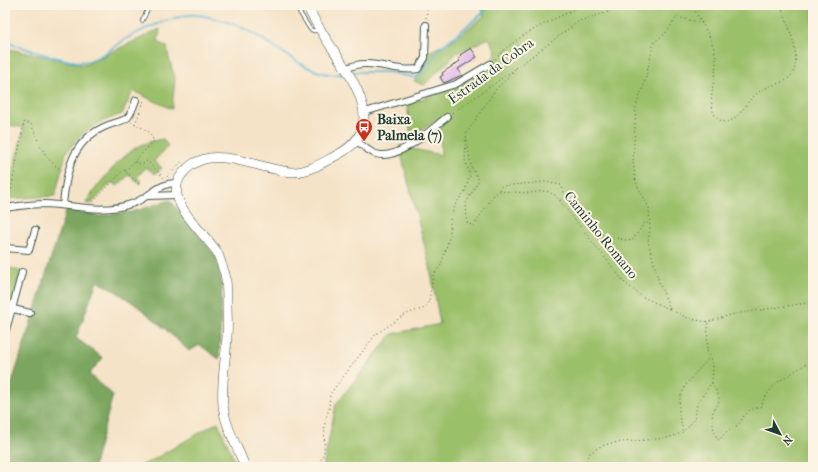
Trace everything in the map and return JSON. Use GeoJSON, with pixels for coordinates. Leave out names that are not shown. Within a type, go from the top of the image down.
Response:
{"type":"FeatureCollection","features":[{"type":"Feature","properties":{"kind":"street"},"geometry":{"type":"LineString","coordinates":[[5,208],[34,204],[106,209],[132,204],[149,196],[166,183],[177,182],[190,168],[211,159],[231,158],[277,170],[296,172],[313,168],[342,152],[356,140],[362,129],[365,112],[363,102],[354,82],[319,29],[306,5]]}},
{"type":"Feature","properties":{"kind":"street"},"geometry":{"type":"LineString","coordinates":[[346,69],[350,66],[362,64],[386,66],[409,71],[418,69],[425,58],[426,25]]}},
{"type":"Feature","properties":{"kind":"street"},"geometry":{"type":"LineString","coordinates":[[365,112],[456,84],[490,64]]}},
{"type":"Feature","properties":{"kind":"street"},"geometry":{"type":"LineString","coordinates":[[63,205],[67,172],[78,149],[98,130],[126,120],[130,116],[136,100]]}},
{"type":"Feature","properties":{"kind":"street","name":"Estrada da Cobra"},"geometry":{"type":"LineString","coordinates":[[356,140],[377,154],[390,154],[406,148],[447,117]]}},
{"type":"Feature","properties":{"kind":"street"},"geometry":{"type":"LineString","coordinates":[[177,182],[177,196],[185,212],[217,253],[225,276],[227,335],[223,405],[227,425],[245,467]]}},
{"type":"Feature","properties":{"kind":"street"},"geometry":{"type":"LineString","coordinates":[[149,196],[177,196]]}},
{"type":"Feature","properties":{"kind":"street"},"geometry":{"type":"LineString","coordinates":[[5,248],[28,250],[35,230]]}},
{"type":"Feature","properties":{"kind":"street"},"geometry":{"type":"LineString","coordinates":[[5,333],[22,272]]}},
{"type":"Feature","properties":{"kind":"street"},"geometry":{"type":"LineString","coordinates":[[5,307],[30,313]]}},
{"type":"Feature","properties":{"kind":"lane"},"geometry":{"type":"LineString","coordinates":[[142,21],[150,5]]}},
{"type":"Feature","properties":{"kind":"lane"},"geometry":{"type":"LineString","coordinates":[[295,5],[310,29],[314,31],[319,29]]}},
{"type":"Feature","properties":{"kind":"path"},"geometry":{"type":"LineString","coordinates":[[426,25],[428,5]]}},
{"type":"Feature","properties":{"kind":"path"},"geometry":{"type":"LineString","coordinates":[[490,64],[505,48],[536,26],[582,5]]}},
{"type":"Feature","properties":{"kind":"path","name":"Estrada da Cobra"},"geometry":{"type":"LineString","coordinates":[[447,117],[462,104],[515,69],[579,21],[608,12],[621,5]]}},
{"type":"Feature","properties":{"kind":"path"},"geometry":{"type":"LineString","coordinates":[[691,5],[702,23],[716,58],[711,101],[712,108],[720,120],[730,122],[761,90],[782,82],[794,73],[796,66],[795,52],[781,5]]}},
{"type":"Feature","properties":{"kind":"path"},"geometry":{"type":"LineString","coordinates":[[670,310],[659,282],[648,241],[650,224],[649,208],[636,183],[633,162],[636,106],[644,85],[654,42],[665,34],[677,18],[702,23]]}},
{"type":"Feature","properties":{"kind":"path"},"geometry":{"type":"LineString","coordinates":[[318,467],[324,452],[325,421],[329,409],[330,394],[376,334],[406,314],[425,308],[429,301],[433,276],[441,265],[450,235],[450,220],[456,203],[465,191],[470,175],[465,160],[464,144],[466,134],[496,89],[510,77],[515,69]]}},
{"type":"Feature","properties":{"kind":"path"},"geometry":{"type":"LineString","coordinates":[[96,204],[91,204],[154,141],[148,131],[126,120]]}},
{"type":"Feature","properties":{"kind":"path"},"geometry":{"type":"LineString","coordinates":[[9,201],[24,122],[30,124],[42,151],[52,165],[61,169]]}},
{"type":"Feature","properties":{"kind":"path"},"geometry":{"type":"LineString","coordinates":[[466,134],[471,166],[479,180],[466,203],[467,223],[474,226],[492,197],[499,191],[501,186],[545,182],[561,185],[568,201],[583,220],[604,236],[632,241],[645,222],[650,224]]}},
{"type":"Feature","properties":{"kind":"path"},"geometry":{"type":"LineString","coordinates":[[135,161],[143,164],[147,161],[165,179],[181,162],[190,168]]}},
{"type":"Feature","properties":{"kind":"path"},"geometry":{"type":"LineString","coordinates":[[63,171],[64,165]]}},
{"type":"Feature","properties":{"kind":"path"},"geometry":{"type":"LineString","coordinates":[[125,171],[139,184]]}},
{"type":"Feature","properties":{"kind":"path","name":"Caminho Romano"},"geometry":{"type":"LineString","coordinates":[[499,191],[528,193],[546,191],[555,195],[625,283],[642,296],[690,319],[708,322],[734,314],[813,302]]}},
{"type":"Feature","properties":{"kind":"path"},"geometry":{"type":"LineString","coordinates":[[559,200],[568,201]]}},
{"type":"Feature","properties":{"kind":"path"},"geometry":{"type":"LineString","coordinates":[[5,202],[15,201]]}},
{"type":"Feature","properties":{"kind":"path"},"geometry":{"type":"LineString","coordinates":[[708,322],[707,351],[713,365],[712,382],[719,397],[718,405],[713,412],[714,430],[715,435],[720,440],[726,432],[738,425],[750,410],[762,406],[763,400],[776,383],[806,364],[813,362]]}},
{"type":"Feature","properties":{"kind":"path"},"geometry":{"type":"LineString","coordinates":[[682,433],[683,425],[678,414],[684,386],[692,374],[710,357]]}},
{"type":"Feature","properties":{"kind":"path"},"geometry":{"type":"LineString","coordinates":[[576,467],[586,461],[590,453],[599,447],[611,443],[666,438],[682,433],[695,419],[697,404],[712,382]]}},
{"type":"Feature","properties":{"kind":"green space"},"geometry":{"type":"Polygon","coordinates":[[[489,5],[813,5],[813,467],[323,467],[336,404],[392,334],[440,324],[430,267],[399,146],[441,155],[440,128],[435,121],[411,137],[407,103],[425,98],[489,69],[496,51],[489,38],[457,53],[424,85],[414,81],[425,64],[429,52],[454,39],[484,16],[482,9],[489,5]]]}},
{"type":"Feature","properties":{"kind":"green space"},"geometry":{"type":"Polygon","coordinates":[[[160,29],[158,42],[167,47],[175,78],[172,109],[133,91],[122,114],[90,128],[78,138],[66,153],[55,196],[5,199],[24,128],[5,124],[5,48],[84,65],[160,29]]]}},
{"type":"Feature","properties":{"kind":"green space"},"geometry":{"type":"Polygon","coordinates":[[[163,139],[168,146],[154,161],[162,168],[155,174],[146,167],[137,177],[142,182],[140,184],[129,175],[117,186],[112,182],[91,204],[86,203],[95,189],[128,154],[137,147],[151,141],[163,139]]]}},
{"type":"Feature","properties":{"kind":"green space"},"geometry":{"type":"Polygon","coordinates":[[[170,200],[216,256],[222,285],[219,359],[200,345],[189,351],[156,321],[134,304],[122,295],[97,281],[76,338],[103,358],[89,374],[113,395],[94,465],[97,467],[5,467],[5,405],[66,210],[99,216],[132,212],[170,200]]]}},
{"type":"Feature","properties":{"kind":"green space"},"geometry":{"type":"Polygon","coordinates":[[[7,267],[22,272],[11,305],[5,303],[5,273],[7,267]]]}},
{"type":"Feature","properties":{"kind":"green space"},"geometry":{"type":"Polygon","coordinates":[[[218,422],[237,467],[137,467],[151,461],[218,422]]]}},
{"type":"Feature","properties":{"kind":"building"},"geometry":{"type":"Polygon","coordinates":[[[471,48],[477,57],[458,69],[462,75],[444,83],[440,77],[443,75],[442,73],[460,61],[458,59],[462,57],[460,55],[471,48]]]}},
{"type":"Feature","properties":{"kind":"waterway"},"geometry":{"type":"LineString","coordinates":[[351,72],[390,72],[417,78],[428,66],[440,48],[493,5]]}},
{"type":"Feature","properties":{"kind":"waterway"},"geometry":{"type":"LineString","coordinates":[[5,42],[64,60],[81,62],[101,56],[129,37],[152,26],[172,19],[195,15],[215,18],[241,27],[307,67],[333,75],[345,73]]}},
{"type":"Feature","properties":{"kind":"place","name":"Baixa Palmela (7)"},"geometry":{"type":"Point","coordinates":[364,142]}}]}
